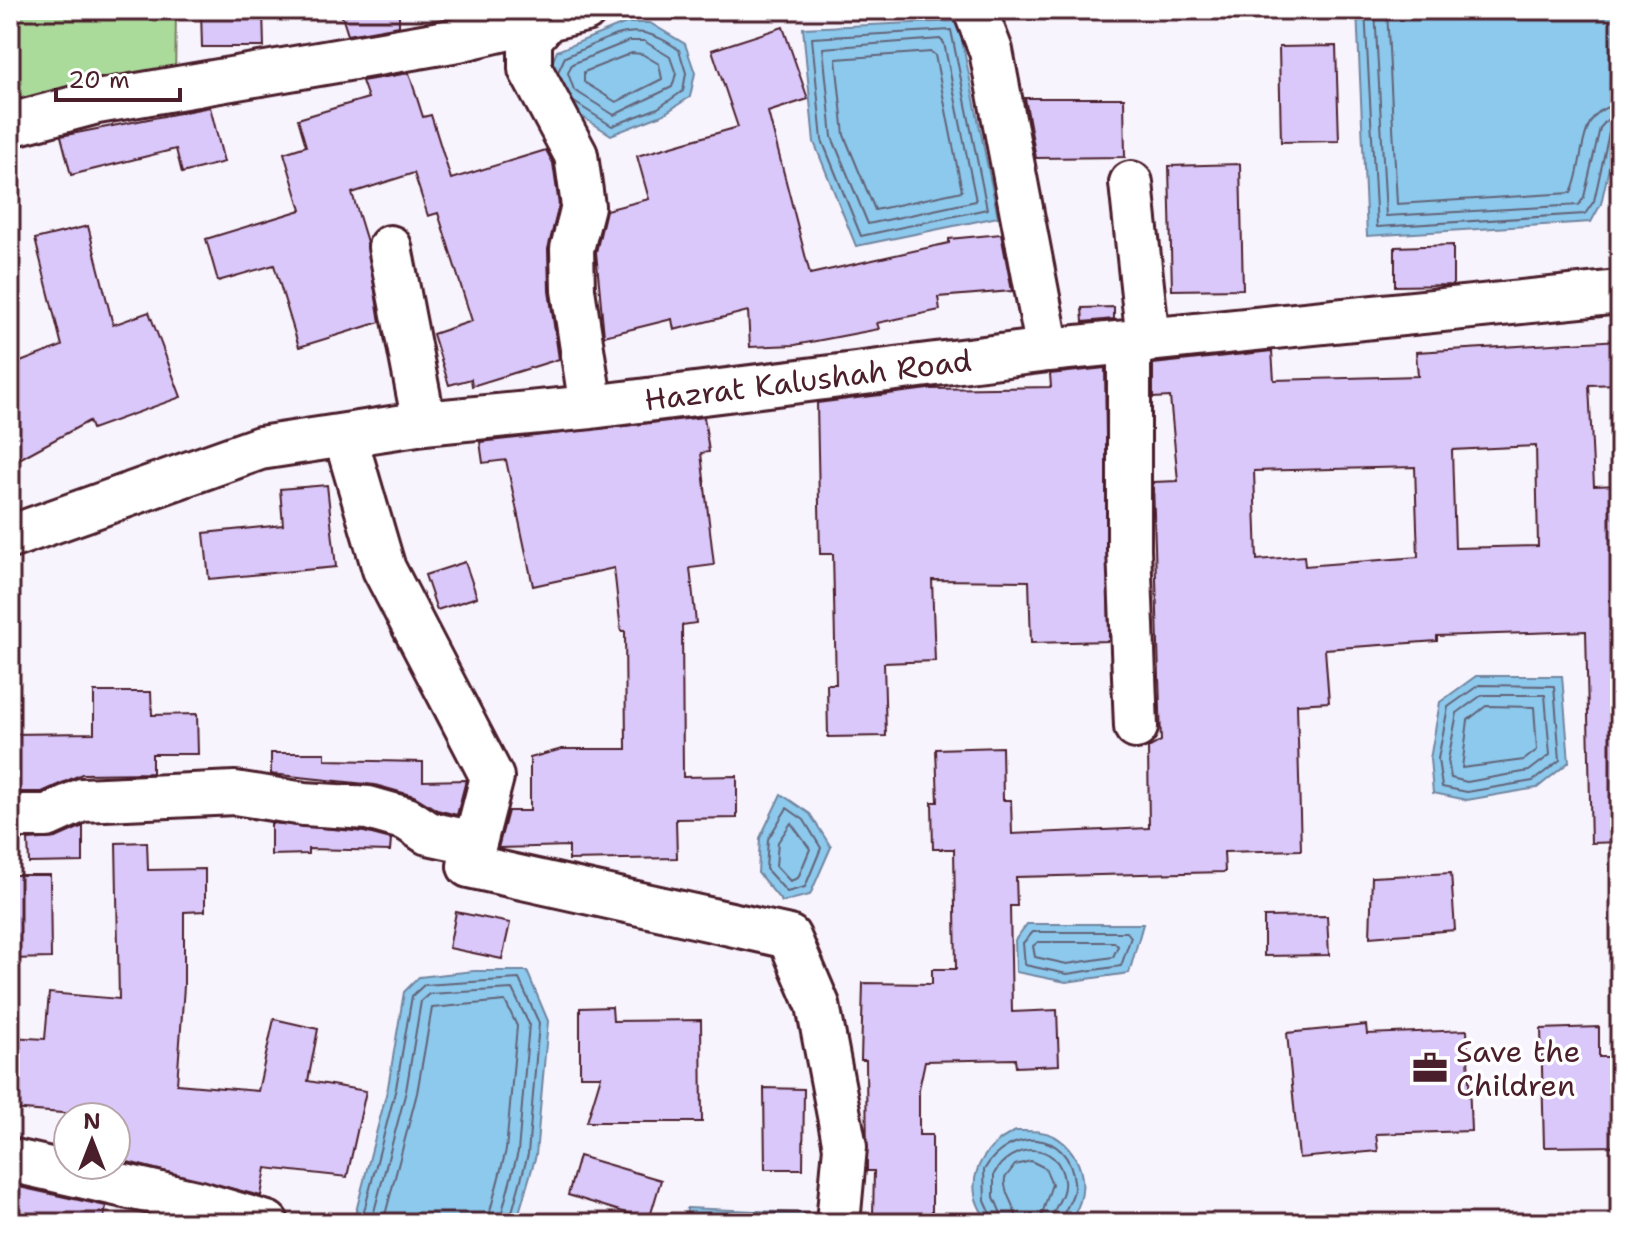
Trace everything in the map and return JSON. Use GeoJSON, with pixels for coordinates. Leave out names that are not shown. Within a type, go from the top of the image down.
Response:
{"type":"FeatureCollection","features":[{"type":"Feature","properties":{"kind":"street"},"geometry":{"type":"LineString","coordinates":[[975,10],[991,51],[1048,350]]}},
{"type":"Feature","properties":{"kind":"street"},"geometry":{"type":"LineString","coordinates":[[10,125],[97,102],[458,40],[559,13]]}},
{"type":"Feature","properties":{"kind":"street"},"geometry":{"type":"LineString","coordinates":[[559,13],[530,39],[530,69],[576,155],[583,206],[572,249],[573,290],[591,407]]}},
{"type":"Feature","properties":{"kind":"street"},"geometry":{"type":"LineString","coordinates":[[1131,183],[1139,341],[1129,549],[1136,727]]}},
{"type":"Feature","properties":{"kind":"street"},"geometry":{"type":"LineString","coordinates":[[390,247],[424,423]]}},
{"type":"Feature","properties":{"kind":"street","name":"Hazrat Kalushah Road"},"geometry":{"type":"LineString","coordinates":[[10,537],[260,448],[424,423],[591,407],[1048,350],[1620,292]]}},
{"type":"Feature","properties":{"kind":"street"},"geometry":{"type":"LineString","coordinates":[[345,436],[384,569],[492,777],[469,866],[789,937],[818,1005],[845,1147],[838,1223]]}},
{"type":"Feature","properties":{"kind":"street"},"geometry":{"type":"LineString","coordinates":[[10,816],[47,816],[82,800],[235,793],[368,808],[407,819],[428,833],[475,843]]}},
{"type":"Feature","properties":{"kind":"street"},"geometry":{"type":"LineString","coordinates":[[10,1160],[200,1203],[267,1223]]}},
{"type":"Feature","properties":{"kind":"green space"},"geometry":{"type":"Polygon","coordinates":[[[10,10],[176,10],[175,83],[10,120],[10,10]]]}},
{"type":"Feature","properties":{"kind":"water"},"geometry":{"type":"Polygon","coordinates":[[[1357,10],[1618,10],[1620,118],[1601,204],[1591,222],[1367,236],[1357,10]]]}},
{"type":"Feature","properties":{"kind":"water"},"geometry":{"type":"Polygon","coordinates":[[[958,21],[998,217],[856,246],[814,142],[803,28],[958,21]]]}},
{"type":"Feature","properties":{"kind":"water"},"geometry":{"type":"Polygon","coordinates":[[[626,23],[650,23],[685,44],[695,73],[690,97],[662,115],[611,135],[559,102],[549,71],[557,51],[626,23]]]}},
{"type":"Feature","properties":{"kind":"water"},"geometry":{"type":"Polygon","coordinates":[[[1476,676],[1562,676],[1569,762],[1537,788],[1467,800],[1433,793],[1430,759],[1440,702],[1476,676]]]}},
{"type":"Feature","properties":{"kind":"water"},"geometry":{"type":"Polygon","coordinates":[[[781,794],[810,814],[831,847],[810,895],[782,902],[758,873],[760,838],[781,794]]]}},
{"type":"Feature","properties":{"kind":"water"},"geometry":{"type":"Polygon","coordinates":[[[1027,924],[1143,924],[1129,973],[1066,982],[1016,972],[1015,940],[1027,924]]]}},
{"type":"Feature","properties":{"kind":"water"},"geometry":{"type":"Polygon","coordinates":[[[474,971],[527,971],[548,1021],[536,1155],[516,1223],[353,1223],[388,1087],[404,992],[419,977],[474,971]]]}},
{"type":"Feature","properties":{"kind":"water"},"geometry":{"type":"Polygon","coordinates":[[[1016,1131],[1049,1134],[1073,1153],[1082,1177],[1082,1189],[1075,1213],[1066,1223],[990,1223],[981,1210],[976,1196],[977,1170],[992,1148],[1016,1131]]]}},
{"type":"Feature","properties":{"kind":"water"},"geometry":{"type":"Polygon","coordinates":[[[687,1208],[822,1214],[822,1223],[686,1223],[687,1208]]]}},
{"type":"Feature","properties":{"kind":"building"},"geometry":{"type":"Polygon","coordinates":[[[201,10],[263,10],[264,47],[202,47],[201,10]]]}},
{"type":"Feature","properties":{"kind":"building"},"geometry":{"type":"Polygon","coordinates":[[[340,10],[399,10],[399,26],[348,35],[340,10]]]}},
{"type":"Feature","properties":{"kind":"building"},"geometry":{"type":"Polygon","coordinates":[[[783,27],[808,99],[768,112],[810,274],[949,243],[949,239],[1001,234],[1012,291],[938,297],[940,310],[877,323],[879,329],[795,345],[750,347],[748,311],[674,330],[672,319],[604,336],[596,252],[606,210],[649,199],[637,156],[738,127],[712,50],[783,27]]]}},
{"type":"Feature","properties":{"kind":"building"},"geometry":{"type":"Polygon","coordinates":[[[1336,46],[1339,141],[1281,142],[1279,47],[1336,46]]]}},
{"type":"Feature","properties":{"kind":"building"},"geometry":{"type":"Polygon","coordinates":[[[409,73],[423,117],[431,115],[451,179],[546,150],[553,163],[559,205],[548,249],[549,291],[559,359],[472,386],[471,379],[449,385],[433,334],[472,321],[438,213],[428,216],[414,173],[352,193],[367,242],[380,322],[299,347],[274,265],[218,281],[206,239],[301,210],[284,153],[306,146],[298,119],[368,98],[362,81],[409,73]]]}},
{"type":"Feature","properties":{"kind":"building"},"geometry":{"type":"Polygon","coordinates":[[[1025,98],[1124,98],[1125,157],[1036,158],[1025,98]]]}},
{"type":"Feature","properties":{"kind":"building"},"geometry":{"type":"Polygon","coordinates":[[[210,107],[224,162],[182,173],[176,149],[71,175],[61,136],[210,107]]]}},
{"type":"Feature","properties":{"kind":"building"},"geometry":{"type":"Polygon","coordinates":[[[1240,164],[1243,289],[1172,290],[1169,166],[1240,164]]]}},
{"type":"Feature","properties":{"kind":"building"},"geometry":{"type":"Polygon","coordinates":[[[88,226],[113,325],[149,312],[181,397],[92,429],[89,421],[10,464],[10,366],[62,346],[35,239],[88,226]]]}},
{"type":"Feature","properties":{"kind":"building"},"geometry":{"type":"Polygon","coordinates":[[[1453,245],[1453,285],[1395,286],[1395,247],[1453,245]]]}},
{"type":"Feature","properties":{"kind":"building"},"geometry":{"type":"Polygon","coordinates":[[[1114,307],[1114,319],[1083,322],[1082,308],[1114,307]]]}},
{"type":"Feature","properties":{"kind":"building"},"geometry":{"type":"Polygon","coordinates":[[[1620,340],[1620,384],[1589,385],[1594,486],[1620,485],[1620,842],[1591,843],[1586,631],[1437,636],[1437,641],[1325,649],[1329,702],[1297,704],[1301,850],[1224,852],[1225,872],[1016,877],[1017,906],[1010,906],[1012,1012],[1057,1010],[1059,1065],[1016,1067],[1015,1059],[925,1061],[919,1089],[919,1135],[932,1135],[932,1216],[873,1216],[874,1171],[867,1171],[866,1060],[861,1060],[863,983],[932,984],[932,969],[956,969],[954,849],[933,849],[932,802],[938,802],[936,749],[1002,747],[1003,800],[1011,800],[1012,834],[1149,828],[1148,748],[1161,741],[1153,482],[1178,481],[1170,397],[1153,398],[1153,364],[1272,351],[1274,380],[1418,376],[1416,352],[1620,340]],[[1536,446],[1452,450],[1455,548],[1538,546],[1536,446]],[[1415,467],[1254,471],[1257,560],[1304,556],[1305,566],[1418,557],[1415,467]]]}},
{"type":"Feature","properties":{"kind":"building"},"geometry":{"type":"Polygon","coordinates":[[[1105,368],[1109,641],[1031,643],[1029,581],[932,580],[935,661],[884,663],[886,736],[828,737],[827,684],[836,684],[833,554],[820,554],[817,403],[928,389],[1051,387],[1050,374],[1105,368]]]}},
{"type":"Feature","properties":{"kind":"building"},"geometry":{"type":"Polygon","coordinates":[[[704,417],[709,452],[701,453],[714,565],[690,568],[696,623],[682,625],[683,777],[737,776],[737,818],[676,819],[677,858],[569,860],[569,846],[498,848],[508,811],[530,811],[530,758],[562,749],[626,749],[625,631],[621,631],[614,568],[533,586],[506,460],[483,463],[480,442],[704,417]]]}},
{"type":"Feature","properties":{"kind":"building"},"geometry":{"type":"Polygon","coordinates":[[[327,485],[336,567],[209,579],[204,533],[283,525],[280,489],[327,485]]]}},
{"type":"Feature","properties":{"kind":"building"},"geometry":{"type":"Polygon","coordinates":[[[465,562],[477,597],[437,610],[425,575],[465,562]]]}},
{"type":"Feature","properties":{"kind":"building"},"geometry":{"type":"Polygon","coordinates":[[[94,692],[151,692],[152,715],[197,714],[198,754],[152,754],[152,773],[82,774],[42,792],[10,792],[10,734],[94,733],[94,692]]]}},
{"type":"Feature","properties":{"kind":"building"},"geometry":{"type":"Polygon","coordinates":[[[271,753],[325,753],[325,760],[423,762],[423,781],[466,780],[457,815],[437,810],[414,796],[375,785],[271,774],[271,753]]]}},
{"type":"Feature","properties":{"kind":"building"},"geometry":{"type":"Polygon","coordinates":[[[271,823],[364,832],[391,839],[390,851],[308,849],[308,854],[271,855],[271,823]]]}},
{"type":"Feature","properties":{"kind":"building"},"geometry":{"type":"Polygon","coordinates":[[[83,826],[83,862],[29,863],[28,840],[56,838],[83,826]]]}},
{"type":"Feature","properties":{"kind":"building"},"geometry":{"type":"Polygon","coordinates":[[[147,842],[148,870],[205,869],[205,911],[184,912],[184,986],[177,1084],[258,1091],[274,1019],[318,1029],[308,1081],[366,1091],[347,1177],[266,1168],[261,1196],[132,1163],[132,1101],[52,1101],[52,1112],[10,1109],[10,1037],[45,1039],[49,993],[119,999],[116,843],[147,842]]]}},
{"type":"Feature","properties":{"kind":"building"},"geometry":{"type":"Polygon","coordinates":[[[1451,873],[1455,930],[1370,937],[1372,877],[1451,873]]]}},
{"type":"Feature","properties":{"kind":"building"},"geometry":{"type":"Polygon","coordinates":[[[10,875],[50,875],[51,958],[10,959],[10,875]]]}},
{"type":"Feature","properties":{"kind":"building"},"geometry":{"type":"Polygon","coordinates":[[[456,912],[510,923],[502,959],[449,948],[456,912]]]}},
{"type":"Feature","properties":{"kind":"building"},"geometry":{"type":"Polygon","coordinates":[[[1327,916],[1329,955],[1264,956],[1264,917],[1327,916]]]}},
{"type":"Feature","properties":{"kind":"building"},"geometry":{"type":"Polygon","coordinates":[[[612,1007],[613,1021],[701,1020],[702,1122],[587,1122],[601,1076],[580,1076],[580,1008],[612,1007]]]}},
{"type":"Feature","properties":{"kind":"building"},"geometry":{"type":"Polygon","coordinates":[[[1366,1025],[1367,1034],[1467,1030],[1471,1131],[1376,1134],[1378,1151],[1299,1158],[1287,1033],[1366,1025]]]}},
{"type":"Feature","properties":{"kind":"building"},"geometry":{"type":"Polygon","coordinates":[[[1599,1027],[1599,1057],[1620,1057],[1620,1146],[1544,1147],[1541,1029],[1599,1027]]]}},
{"type":"Feature","properties":{"kind":"building"},"geometry":{"type":"Polygon","coordinates":[[[764,1088],[804,1089],[803,1169],[765,1169],[764,1088]]]}},
{"type":"Feature","properties":{"kind":"building"},"geometry":{"type":"Polygon","coordinates":[[[579,1156],[661,1180],[649,1220],[568,1195],[579,1156]]]}},
{"type":"Feature","properties":{"kind":"building"},"geometry":{"type":"Polygon","coordinates":[[[10,1185],[106,1206],[103,1223],[10,1223],[10,1185]]]}},
{"type":"Feature","properties":{"kind":"place","name":"Save the Children"},"geometry":{"type":"Point","coordinates":[1430,1068]}}]}
